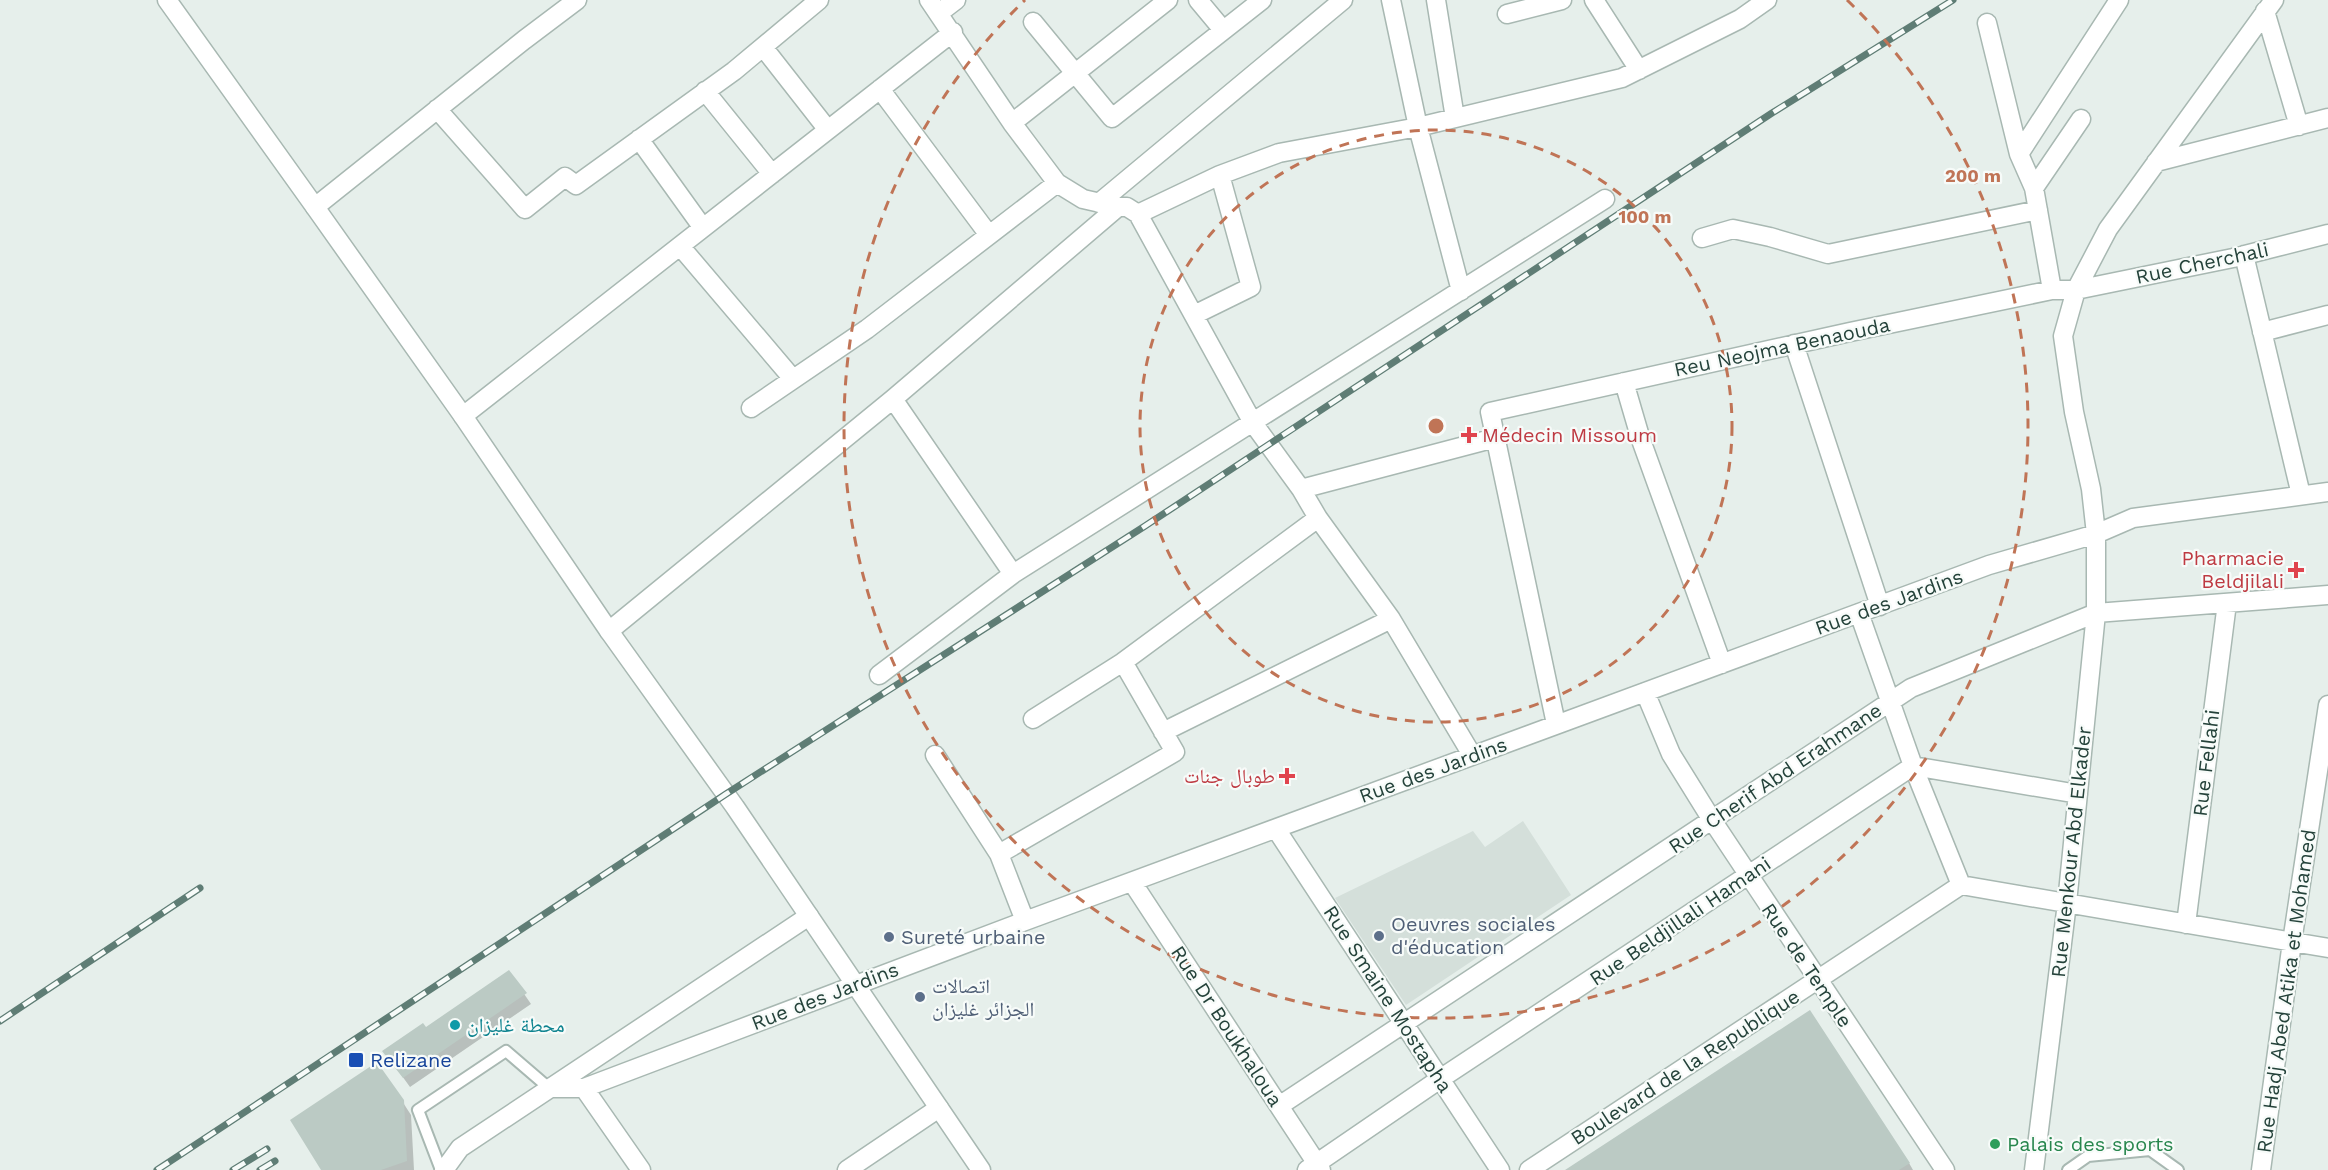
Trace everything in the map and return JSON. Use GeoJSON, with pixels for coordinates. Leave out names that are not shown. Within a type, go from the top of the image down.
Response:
{"type":"FeatureCollection","features":[{"type":"Feature","properties":{"kind":"street"},"geometry":{"type":"LineString","coordinates":[[166,0],[463,416],[609,631],[735,807],[981,1170]]}},
{"type":"Feature","properties":{"kind":"street"},"geometry":{"type":"LineString","coordinates":[[315,207],[577,0]]}},
{"type":"Feature","properties":{"kind":"street"},"geometry":{"type":"LineString","coordinates":[[437,109],[525,209],[565,177],[576,185],[705,92],[819,0]]}},
{"type":"Feature","properties":{"kind":"street"},"geometry":{"type":"LineString","coordinates":[[956,0],[934,7],[953,32],[1012,123],[1057,183],[1083,199],[1127,207],[1138,214],[1253,423],[1391,620],[1472,755]]}},
{"type":"Feature","properties":{"kind":"street"},"geometry":{"type":"LineString","coordinates":[[1198,0],[1223,30]]}},
{"type":"Feature","properties":{"kind":"street"},"geometry":{"type":"LineString","coordinates":[[1033,21],[1112,118],[1262,0]]}},
{"type":"Feature","properties":{"kind":"street"},"geometry":{"type":"LineString","coordinates":[[1099,203],[1343,0]]}},
{"type":"Feature","properties":{"kind":"street"},"geometry":{"type":"LineString","coordinates":[[1391,0],[1418,127],[1461,291]]}},
{"type":"Feature","properties":{"kind":"street"},"geometry":{"type":"LineString","coordinates":[[1436,0],[1455,118]]}},
{"type":"Feature","properties":{"kind":"street"},"geometry":{"type":"LineString","coordinates":[[1507,14],[1562,0]]}},
{"type":"Feature","properties":{"kind":"street"},"geometry":{"type":"LineString","coordinates":[[1594,0],[1639,70]]}},
{"type":"Feature","properties":{"kind":"street"},"geometry":{"type":"LineString","coordinates":[[1138,214],[1220,175],[1279,153],[1418,127],[1622,78],[1740,18],[1767,0]]}},
{"type":"Feature","properties":{"kind":"street"},"geometry":{"type":"LineString","coordinates":[[2019,154],[2119,0]]}},
{"type":"Feature","properties":{"kind":"street"},"geometry":{"type":"LineString","coordinates":[[1012,123],[1161,2]]}},
{"type":"Feature","properties":{"kind":"street"},"geometry":{"type":"LineString","coordinates":[[2270,6],[2299,126]]}},
{"type":"Feature","properties":{"kind":"street","name":"Rue Menkour Abd Elkader"},"geometry":{"type":"LineString","coordinates":[[2034,1170],[2067,903],[2096,613],[2096,534],[2091,489],[2074,412],[2063,336],[2076,290],[2108,229],[2270,6]]}},
{"type":"Feature","properties":{"kind":"street"},"geometry":{"type":"LineString","coordinates":[[1988,23],[2019,154],[2034,188],[2052,290]]}},
{"type":"Feature","properties":{"kind":"street"},"geometry":{"type":"LineString","coordinates":[[463,416],[953,32]]}},
{"type":"Feature","properties":{"kind":"street"},"geometry":{"type":"LineString","coordinates":[[763,47],[828,130]]}},
{"type":"Feature","properties":{"kind":"street"},"geometry":{"type":"LineString","coordinates":[[880,89],[988,235]]}},
{"type":"Feature","properties":{"kind":"street"},"geometry":{"type":"LineString","coordinates":[[705,92],[772,174]]}},
{"type":"Feature","properties":{"kind":"street"},"geometry":{"type":"LineString","coordinates":[[2156,162],[2328,118]]}},
{"type":"Feature","properties":{"kind":"street"},"geometry":{"type":"LineString","coordinates":[[2034,188],[2082,119]]}},
{"type":"Feature","properties":{"kind":"street"},"geometry":{"type":"LineString","coordinates":[[639,139],[703,228]]}},
{"type":"Feature","properties":{"kind":"street"},"geometry":{"type":"LineString","coordinates":[[1194,315],[1251,287],[1220,175]]}},
{"type":"Feature","properties":{"kind":"street"},"geometry":{"type":"LineString","coordinates":[[751,408],[867,330],[1057,183]]}},
{"type":"Feature","properties":{"kind":"street"},"geometry":{"type":"LineString","coordinates":[[879,675],[1013,574],[1605,198]]}},
{"type":"Feature","properties":{"kind":"street"},"geometry":{"type":"LineString","coordinates":[[609,631],[892,399],[1118,207]]}},
{"type":"Feature","properties":{"kind":"street"},"geometry":{"type":"LineString","coordinates":[[1702,238],[1733,229],[1828,254],[2038,210]]}},
{"type":"Feature","properties":{"kind":"street","name":"Rue Cherchali"},"geometry":{"type":"LineString","coordinates":[[2076,290],[2244,255],[2328,234]]}},
{"type":"Feature","properties":{"kind":"street"},"geometry":{"type":"LineString","coordinates":[[680,246],[794,379]]}},
{"type":"Feature","properties":{"kind":"street"},"geometry":{"type":"LineString","coordinates":[[2244,255],[2301,495]]}},
{"type":"Feature","properties":{"kind":"street","name":"Reu Neojma Benaouda"},"geometry":{"type":"LineString","coordinates":[[1495,438],[1490,412],[1794,344],[2052,290],[2076,290]]}},
{"type":"Feature","properties":{"kind":"street"},"geometry":{"type":"LineString","coordinates":[[2262,332],[2328,315]]}},
{"type":"Feature","properties":{"kind":"street"},"geometry":{"type":"LineString","coordinates":[[1794,344],[1880,606]]}},
{"type":"Feature","properties":{"kind":"street"},"geometry":{"type":"LineString","coordinates":[[1624,382],[1641,440],[1722,664]]}},
{"type":"Feature","properties":{"kind":"street"},"geometry":{"type":"LineString","coordinates":[[892,399],[1013,574]]}},
{"type":"Feature","properties":{"kind":"street"},"geometry":{"type":"LineString","coordinates":[[1301,489],[1495,438],[1556,724]]}},
{"type":"Feature","properties":{"kind":"street","name":"Rue des Jardins"},"geometry":{"type":"LineString","coordinates":[[549,1088],[584,1088],[1025,921],[1989,565],[2096,534],[2133,518],[2328,492]]}},
{"type":"Feature","properties":{"kind":"street"},"geometry":{"type":"LineString","coordinates":[[1033,719],[1123,662],[1318,518]]}},
{"type":"Feature","properties":{"kind":"street","name":"Rue Cherif Abd Erahmane"},"geometry":{"type":"LineString","coordinates":[[1279,1106],[1911,688],[2096,613],[2328,596]]}},
{"type":"Feature","properties":{"kind":"street","name":"Rue Fellahi"},"geometry":{"type":"LineString","coordinates":[[2186,924],[2227,603]]}},
{"type":"Feature","properties":{"kind":"street"},"geometry":{"type":"LineString","coordinates":[[1859,613],[1913,766],[1961,885],[2328,948]]}},
{"type":"Feature","properties":{"kind":"street"},"geometry":{"type":"LineString","coordinates":[[1163,732],[1391,620]]}},
{"type":"Feature","properties":{"kind":"street"},"geometry":{"type":"LineString","coordinates":[[999,854],[1175,752],[1123,662]]}},
{"type":"Feature","properties":{"kind":"street","name":"Rue de Temple"},"geometry":{"type":"LineString","coordinates":[[1645,692],[1671,754],[1712,820],[1817,981],[1945,1170]]}},
{"type":"Feature","properties":{"kind":"street","name":"Rue Hadj Abed Atika et Mohamed"},"geometry":{"type":"LineString","coordinates":[[2261,1170],[2292,942],[2328,705]]}},
{"type":"Feature","properties":{"kind":"street"},"geometry":{"type":"LineString","coordinates":[[935,754],[999,854],[1025,921]]}},
{"type":"Feature","properties":{"kind":"street"},"geometry":{"type":"LineString","coordinates":[[1913,766],[2078,794]]}},
{"type":"Feature","properties":{"kind":"street","name":"Rue Beldjillali Hamani"},"geometry":{"type":"LineString","coordinates":[[1315,1168],[1440,1079],[1913,766]]}},
{"type":"Feature","properties":{"kind":"street","name":"Rue Smaine Mostapha"},"geometry":{"type":"LineString","coordinates":[[1275,829],[1500,1170]]}},
{"type":"Feature","properties":{"kind":"street","name":"Rue Dr Boukhaloua"},"geometry":{"type":"LineString","coordinates":[[1132,882],[1279,1106],[1315,1168]]}},
{"type":"Feature","properties":{"kind":"street","name":"Boulevard de la Republique"},"geometry":{"type":"LineString","coordinates":[[1529,1170],[1961,885]]}},
{"type":"Feature","properties":{"kind":"street"},"geometry":{"type":"LineString","coordinates":[[442,1170],[460,1148],[809,916]]}},
{"type":"Feature","properties":{"kind":"street"},"geometry":{"type":"LineString","coordinates":[[584,1088],[641,1170]]}},
{"type":"Feature","properties":{"kind":"street"},"geometry":{"type":"LineString","coordinates":[[847,1170],[939,1108]]}},
{"type":"Feature","properties":{"kind":"lane"},"geometry":{"type":"LineString","coordinates":[[442,1170],[418,1110],[506,1050],[549,1088]]}},
{"type":"Feature","properties":{"kind":"lane"},"geometry":{"type":"LineString","coordinates":[[2068,1170],[2088,1156],[2150,1150],[2178,1170]]}},
{"type":"Feature","properties":{"kind":"shaded area"},"geometry":{"type":"Polygon","coordinates":[[[1523,821],[1571,895],[1406,1005],[1335,898],[1473,831],[1485,847],[1523,821]]]}},
{"type":"Feature","properties":{"kind":"building","name":"محطة غليزان"},"geometry":{"type":"Polygon","coordinates":[[[509,970],[527,993],[403,1078],[382,1051],[423,1023],[426,1027],[509,970]]]}},
{"type":"Feature","properties":{"kind":"building"},"geometry":{"type":"Polygon","coordinates":[[[1810,1010],[1910,1163],[1899,1170],[1565,1170],[1810,1010]]]}},
{"type":"Feature","properties":{"kind":"building"},"geometry":{"type":"Polygon","coordinates":[[[377,1062],[404,1100],[407,1161],[381,1170],[321,1170],[290,1120],[377,1062]]]}},
{"type":"Feature","properties":{"kind":"railway"},"geometry":{"type":"LineString","coordinates":[[157,1170],[726,794],[1145,526],[1772,113],[1953,0]]}},
{"type":"Feature","properties":{"kind":"railway"},"geometry":{"type":"LineString","coordinates":[[0,1021],[200,888]]}},
{"type":"Feature","properties":{"kind":"railway"},"geometry":{"type":"LineString","coordinates":[[233,1170],[267,1149]]}},
{"type":"Feature","properties":{"kind":"railway"},"geometry":{"type":"LineString","coordinates":[[260,1170],[275,1161]]}},
{"type":"Feature","properties":{"kind":"place","name":"Médecin Missoum"},"geometry":{"type":"Point","coordinates":[1469,435]}},
{"type":"Feature","properties":{"kind":"place","name":"Pharmacie Beldjilali"},"geometry":{"type":"Point","coordinates":[2296,570]}},
{"type":"Feature","properties":{"kind":"place","name":"طوبال جنات"},"geometry":{"type":"Point","coordinates":[1287,776]}},
{"type":"Feature","properties":{"kind":"place","name":"Oeuvres sociales d'éducation"},"geometry":{"type":"Point","coordinates":[1379,936]}},
{"type":"Feature","properties":{"kind":"place","name":"Sureté urbaine"},"geometry":{"type":"Point","coordinates":[889,937]}},
{"type":"Feature","properties":{"kind":"place","name":"اتصالات الجزائر غليزان"},"geometry":{"type":"Point","coordinates":[920,997]}},
{"type":"Feature","properties":{"kind":"place","name":"محطة غليزان"},"geometry":{"type":"Point","coordinates":[455,1025]}},
{"type":"Feature","properties":{"kind":"place","name":"Relizane"},"geometry":{"type":"Point","coordinates":[356,1060]}},
{"type":"Feature","properties":{"kind":"place","name":"Palais des sports"},"geometry":{"type":"Point","coordinates":[1995,1144]}}]}
